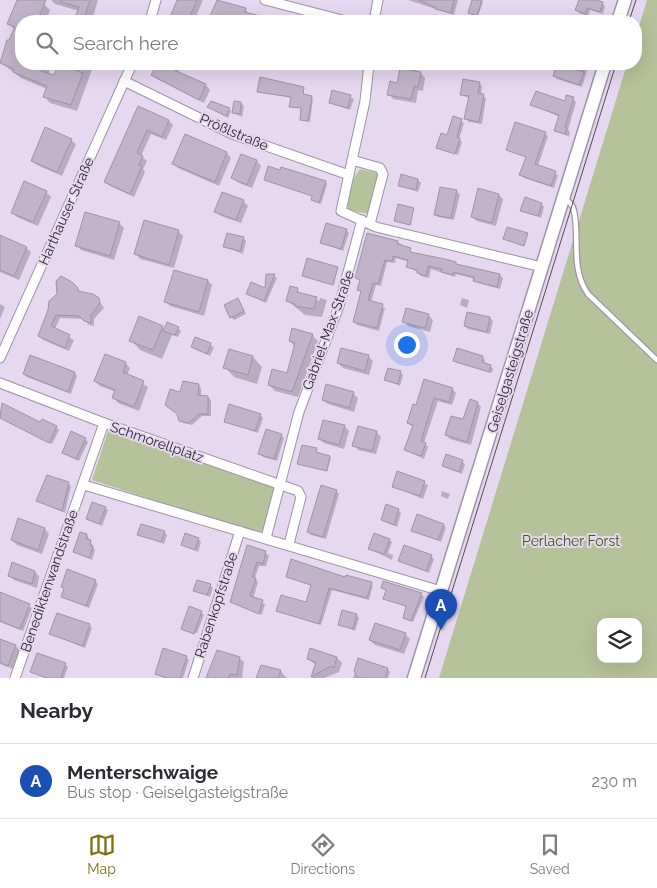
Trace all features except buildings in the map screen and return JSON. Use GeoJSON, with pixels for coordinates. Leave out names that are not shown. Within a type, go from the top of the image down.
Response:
{"type":"FeatureCollection","features":[{"type":"Feature","properties":{"kind":"main road"},"geometry":{"type":"LineString","coordinates":[[620,15],[625,0]]}},
{"type":"Feature","properties":{"kind":"main road","name":"Geiselgasteigstraße"},"geometry":{"type":"LineString","coordinates":[[414,678],[603,70]]}},
{"type":"Feature","properties":{"kind":"street"},"geometry":{"type":"LineString","coordinates":[[152,15],[156,0]]}},
{"type":"Feature","properties":{"kind":"street"},"geometry":{"type":"LineString","coordinates":[[265,0],[323,15]]}},
{"type":"Feature","properties":{"kind":"street"},"geometry":{"type":"LineString","coordinates":[[375,15],[378,0]]}},
{"type":"Feature","properties":{"kind":"street","name":"Harthauser Straße"},"geometry":{"type":"LineString","coordinates":[[0,356],[129,70]]}},
{"type":"Feature","properties":{"kind":"street"},"geometry":{"type":"LineString","coordinates":[[368,70],[365,101],[341,211],[366,222],[453,248],[542,267]]}},
{"type":"Feature","properties":{"kind":"street","name":"Prößlstraße"},"geometry":{"type":"LineString","coordinates":[[124,81],[232,134],[348,175]]}},
{"type":"Feature","properties":{"kind":"street","name":"Gabriel-Max-Straße"},"geometry":{"type":"LineString","coordinates":[[281,483],[299,412],[340,306],[383,174],[380,168],[352,160]]}},
{"type":"Feature","properties":{"kind":"street"},"geometry":{"type":"LineString","coordinates":[[0,383],[104,424]]}},
{"type":"Feature","properties":{"kind":"street","name":"Schmorellplatz"},"geometry":{"type":"LineString","coordinates":[[84,485],[104,424],[281,483],[298,491],[301,497],[289,544]]}},
{"type":"Feature","properties":{"kind":"street"},"geometry":{"type":"LineString","coordinates":[[266,538],[281,483]]}},
{"type":"Feature","properties":{"kind":"street"},"geometry":{"type":"LineString","coordinates":[[84,485],[289,544],[441,591]]}},
{"type":"Feature","properties":{"kind":"street","name":"Benediktenwandstraße"},"geometry":{"type":"LineString","coordinates":[[15,678],[84,485]]}},
{"type":"Feature","properties":{"kind":"street","name":"Rabenkopfstraße"},"geometry":{"type":"LineString","coordinates":[[193,678],[240,531]]}},
{"type":"Feature","properties":{"kind":"lane"},"geometry":{"type":"LineString","coordinates":[[563,199],[568,201],[574,210],[575,251],[580,283],[588,294],[657,360]]}},
{"type":"Feature","properties":{"kind":"green space","name":"Perlacher Forst"},"geometry":{"type":"Polygon","coordinates":[[[647,0],[657,0],[657,678],[439,678],[625,70],[642,70],[642,16],[647,0]]]}},
{"type":"Feature","properties":{"kind":"green space"},"geometry":{"type":"Polygon","coordinates":[[[360,169],[381,174],[370,214],[348,210],[347,199],[350,188],[360,169]]]}},
{"type":"Feature","properties":{"kind":"green space"},"geometry":{"type":"Polygon","coordinates":[[[108,431],[276,486],[263,531],[254,533],[92,480],[108,431]]]}},
{"type":"Feature","properties":{"kind":"tram line"},"geometry":{"type":"LineString","coordinates":[[631,15],[636,0]]}},
{"type":"Feature","properties":{"kind":"tram line"},"geometry":{"type":"LineString","coordinates":[[425,678],[614,70]]}},
{"type":"Feature","properties":{"kind":"place","name":"Menterschwaige"},"geometry":{"type":"Point","coordinates":[441,630]}}]}
